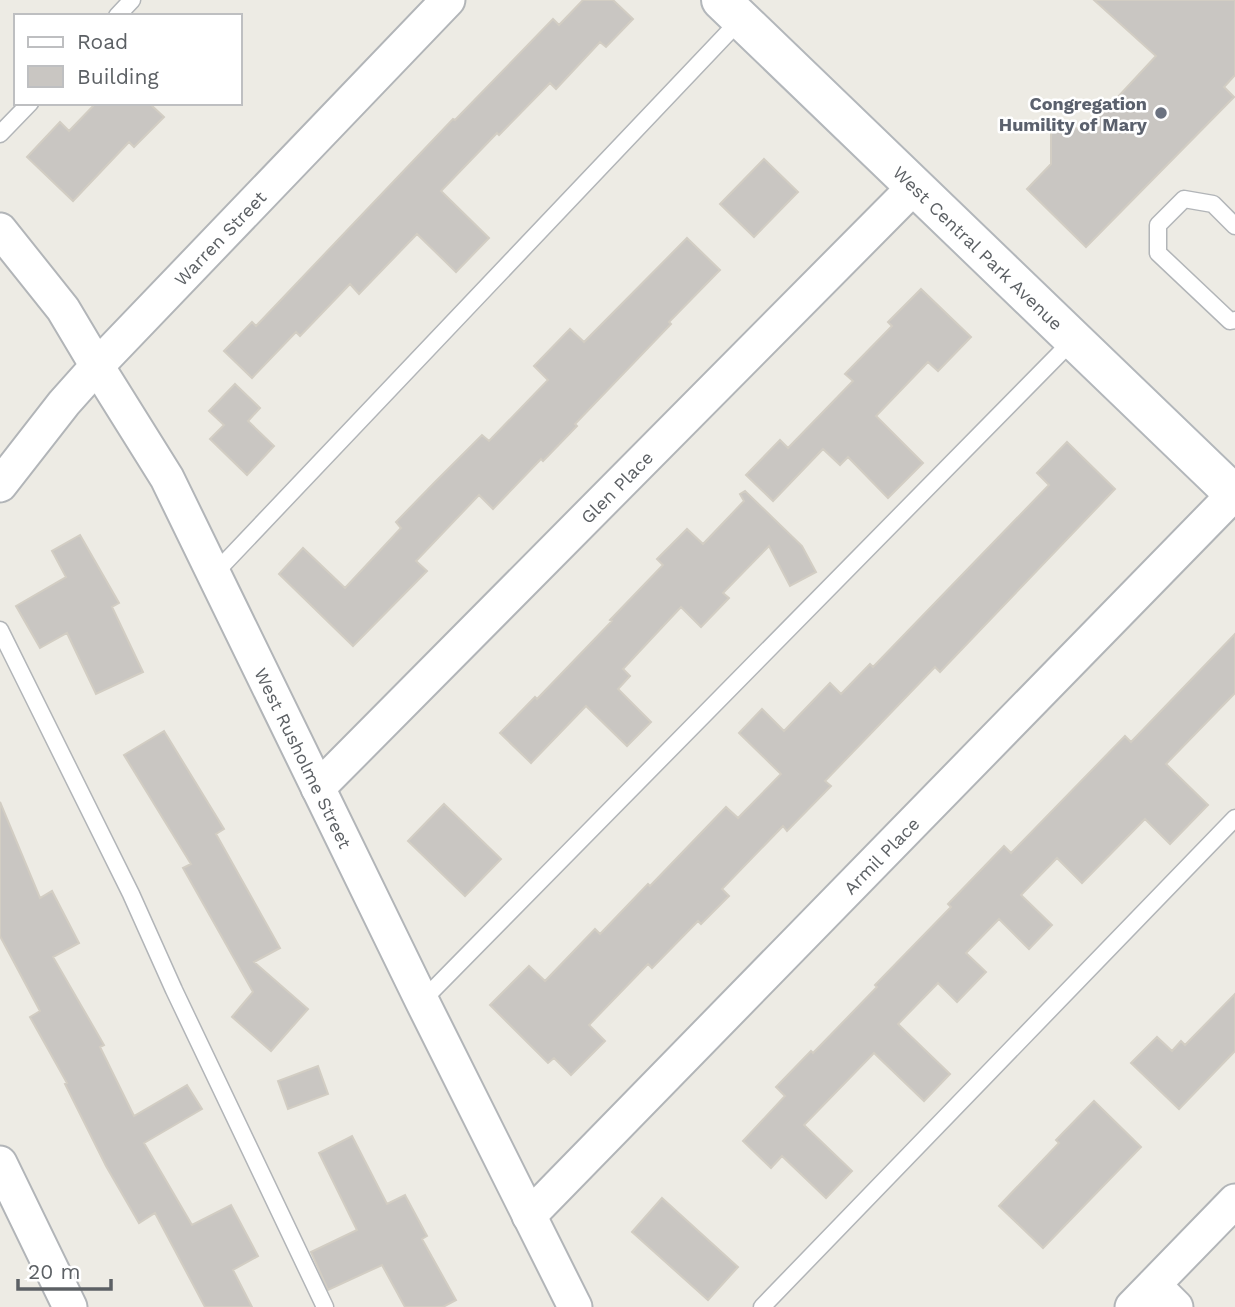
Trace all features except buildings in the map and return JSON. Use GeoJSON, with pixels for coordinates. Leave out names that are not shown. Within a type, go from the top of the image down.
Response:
{"type":"FeatureCollection","features":[{"type":"Feature","properties":{"kind":"main road","name":"West Central Park Avenue"},"geometry":{"type":"LineString","coordinates":[[731,9],[1073,340],[1232,487]]}},
{"type":"Feature","properties":{"kind":"street","name":"Warren Street"},"geometry":{"type":"LineString","coordinates":[[0,485],[96,366],[448,0]]}},
{"type":"Feature","properties":{"kind":"street","name":"Glen Place"},"geometry":{"type":"LineString","coordinates":[[318,788],[914,187]]}},
{"type":"Feature","properties":{"kind":"street","name":"West Rusholme Street"},"geometry":{"type":"LineString","coordinates":[[0,230],[63,309],[167,478],[422,1001],[575,1307]]}},
{"type":"Feature","properties":{"kind":"street","name":"Armil Place"},"geometry":{"type":"LineString","coordinates":[[529,1216],[1232,487]]}},
{"type":"Feature","properties":{"kind":"street"},"geometry":{"type":"LineString","coordinates":[[0,1163],[70,1307]]}},
{"type":"Feature","properties":{"kind":"street"},"geometry":{"type":"LineString","coordinates":[[1154,1300],[1235,1201]]}},
{"type":"Feature","properties":{"kind":"lane"},"geometry":{"type":"LineString","coordinates":[[119,14],[132,0]]}},
{"type":"Feature","properties":{"kind":"lane"},"geometry":{"type":"LineString","coordinates":[[214,574],[731,9]]}},
{"type":"Feature","properties":{"kind":"lane"},"geometry":{"type":"LineString","coordinates":[[0,134],[28,105]]}},
{"type":"Feature","properties":{"kind":"lane"},"geometry":{"type":"LineString","coordinates":[[1235,226],[1213,204],[1184,200],[1158,225],[1158,253],[1230,321],[1235,320]]}},
{"type":"Feature","properties":{"kind":"lane"},"geometry":{"type":"LineString","coordinates":[[422,1001],[1073,340]]}},
{"type":"Feature","properties":{"kind":"lane"},"geometry":{"type":"LineString","coordinates":[[0,630],[131,894],[325,1307]]}},
{"type":"Feature","properties":{"kind":"lane"},"geometry":{"type":"LineString","coordinates":[[762,1307],[1235,818]]}},
{"type":"Feature","properties":{"kind":"place","name":"Congregation Humility of Mary"},"geometry":{"type":"Point","coordinates":[1161,113]}}]}
